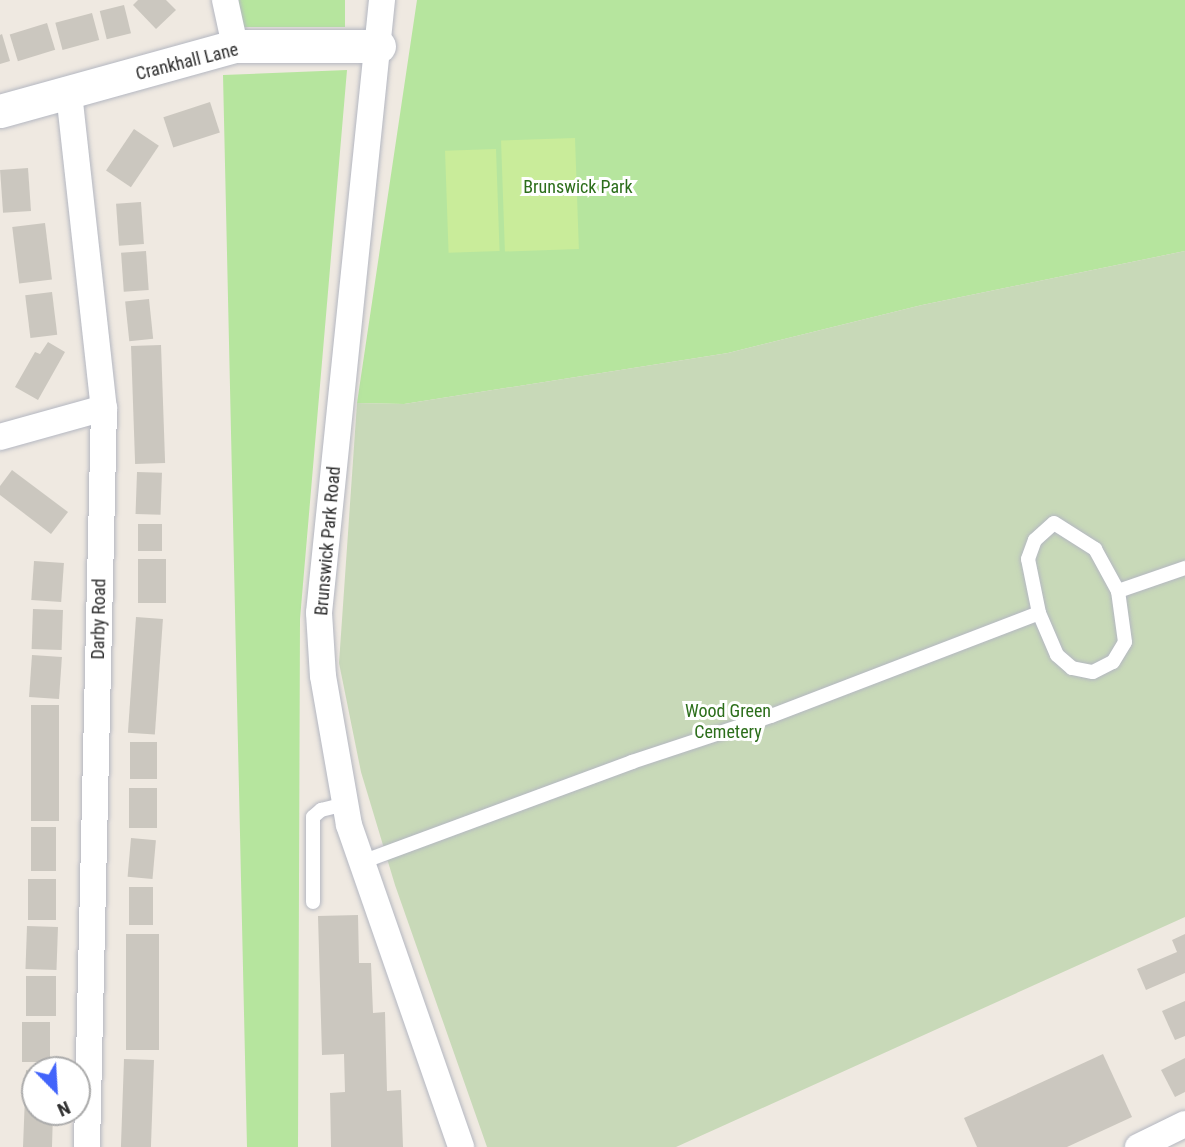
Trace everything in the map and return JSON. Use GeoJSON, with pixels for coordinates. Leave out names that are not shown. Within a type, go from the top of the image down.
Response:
{"type":"FeatureCollection","features":[{"type":"Feature","properties":{"kind":"street"},"geometry":{"type":"LineString","coordinates":[[225,0],[235,46]]}},
{"type":"Feature","properties":{"kind":"street","name":"Brunswick Park Road"},"geometry":{"type":"LineString","coordinates":[[382,0],[319,613],[323,676],[345,804],[362,862],[461,1147]]}},
{"type":"Feature","properties":{"kind":"street","name":"Crankhall Lane"},"geometry":{"type":"LineString","coordinates":[[0,111],[235,46],[379,46]]}},
{"type":"Feature","properties":{"kind":"street","name":"Darby Road"},"geometry":{"type":"LineString","coordinates":[[69,93],[104,408],[88,1147]]}},
{"type":"Feature","properties":{"kind":"street"},"geometry":{"type":"LineString","coordinates":[[0,437],[104,408]]}},
{"type":"Feature","properties":{"kind":"street"},"geometry":{"type":"LineString","coordinates":[[1138,1147],[1185,1124]]}},
{"type":"Feature","properties":{"kind":"lane"},"geometry":{"type":"LineString","coordinates":[[1054,523],[1095,549],[1118,591],[1125,642],[1113,662],[1093,672],[1072,668],[1058,655],[1040,613],[1028,559],[1035,540],[1054,523]]}},
{"type":"Feature","properties":{"kind":"lane"},"geometry":{"type":"LineString","coordinates":[[1118,591],[1185,568]]}},
{"type":"Feature","properties":{"kind":"lane"},"geometry":{"type":"LineString","coordinates":[[362,862],[632,762],[771,716],[1040,613]]}},
{"type":"Feature","properties":{"kind":"lane"},"geometry":{"type":"LineString","coordinates":[[313,902],[313,817],[321,810],[345,804]]}},
{"type":"Feature","properties":{"kind":"green space"},"geometry":{"type":"Polygon","coordinates":[[[239,0],[345,0],[345,27],[239,27],[239,0]]]}},
{"type":"Feature","properties":{"kind":"green space","name":"Brunswick Park"},"geometry":{"type":"Polygon","coordinates":[[[417,0],[1185,0],[1185,251],[922,305],[728,353],[404,404],[357,403],[417,0]]]}},
{"type":"Feature","properties":{"kind":"green space"},"geometry":{"type":"Polygon","coordinates":[[[347,70],[300,619],[298,1147],[247,1147],[223,75],[347,70]]]}},
{"type":"Feature","properties":{"kind":"green space"},"geometry":{"type":"Polygon","coordinates":[[[575,138],[579,249],[505,252],[501,141],[575,138]]]}},
{"type":"Feature","properties":{"kind":"green space"},"geometry":{"type":"Polygon","coordinates":[[[496,149],[500,251],[449,253],[445,151],[496,149]]]}},
{"type":"Feature","properties":{"kind":"green space","name":"Wood Green Cemetery"},"geometry":{"type":"Polygon","coordinates":[[[1185,251],[1185,917],[676,1147],[487,1147],[395,885],[361,772],[339,663],[357,403],[404,404],[728,353],[922,305],[1185,251]]]}},
{"type":"Feature","properties":{"kind":"building"},"geometry":{"type":"Polygon","coordinates":[[[138,0],[166,0],[176,10],[156,29],[133,5],[138,0]]]}},
{"type":"Feature","properties":{"kind":"building"},"geometry":{"type":"Polygon","coordinates":[[[124,5],[131,33],[107,39],[100,11],[124,5]]]}},
{"type":"Feature","properties":{"kind":"building"},"geometry":{"type":"Polygon","coordinates":[[[92,13],[99,40],[63,50],[55,23],[92,13]]]}},
{"type":"Feature","properties":{"kind":"building"},"geometry":{"type":"Polygon","coordinates":[[[47,23],[55,50],[18,61],[10,34],[47,23]]]}},
{"type":"Feature","properties":{"kind":"building"},"geometry":{"type":"Polygon","coordinates":[[[2,34],[10,61],[0,64],[0,35],[2,34]]]}},
{"type":"Feature","properties":{"kind":"building"},"geometry":{"type":"Polygon","coordinates":[[[210,102],[220,132],[173,148],[163,117],[210,102]]]}},
{"type":"Feature","properties":{"kind":"building"},"geometry":{"type":"Polygon","coordinates":[[[134,129],[159,146],[131,187],[106,170],[134,129]]]}},
{"type":"Feature","properties":{"kind":"building"},"geometry":{"type":"Polygon","coordinates":[[[28,168],[31,211],[3,213],[0,170],[28,168]]]}},
{"type":"Feature","properties":{"kind":"building"},"geometry":{"type":"Polygon","coordinates":[[[141,202],[144,244],[119,246],[116,204],[141,202]]]}},
{"type":"Feature","properties":{"kind":"building"},"geometry":{"type":"Polygon","coordinates":[[[45,223],[52,280],[19,284],[12,227],[45,223]]]}},
{"type":"Feature","properties":{"kind":"building"},"geometry":{"type":"Polygon","coordinates":[[[146,251],[149,290],[124,292],[121,253],[146,251]]]}},
{"type":"Feature","properties":{"kind":"building"},"geometry":{"type":"Polygon","coordinates":[[[52,292],[57,335],[30,338],[25,295],[52,292]]]}},
{"type":"Feature","properties":{"kind":"building"},"geometry":{"type":"Polygon","coordinates":[[[149,299],[153,339],[129,341],[125,302],[149,299]]]}},
{"type":"Feature","properties":{"kind":"building"},"geometry":{"type":"Polygon","coordinates":[[[48,342],[65,352],[38,400],[15,387],[35,352],[40,354],[48,342]]]}},
{"type":"Feature","properties":{"kind":"building"},"geometry":{"type":"Polygon","coordinates":[[[161,345],[165,463],[135,464],[131,346],[161,345]]]}},
{"type":"Feature","properties":{"kind":"building"},"geometry":{"type":"Polygon","coordinates":[[[12,470],[68,512],[51,534],[0,495],[0,486],[12,470]]]}},
{"type":"Feature","properties":{"kind":"building"},"geometry":{"type":"Polygon","coordinates":[[[137,472],[162,473],[161,515],[136,514],[137,472]]]}},
{"type":"Feature","properties":{"kind":"building"},"geometry":{"type":"Polygon","coordinates":[[[138,524],[162,524],[162,551],[138,551],[138,524]]]}},
{"type":"Feature","properties":{"kind":"building"},"geometry":{"type":"Polygon","coordinates":[[[138,559],[166,559],[166,603],[138,603],[138,559]]]}},
{"type":"Feature","properties":{"kind":"building"},"geometry":{"type":"Polygon","coordinates":[[[34,561],[64,563],[61,602],[31,600],[34,561]]]}},
{"type":"Feature","properties":{"kind":"building"},"geometry":{"type":"Polygon","coordinates":[[[33,609],[63,610],[62,650],[32,649],[33,609]]]}},
{"type":"Feature","properties":{"kind":"building"},"geometry":{"type":"Polygon","coordinates":[[[136,617],[163,619],[155,735],[128,733],[136,617]]]}},
{"type":"Feature","properties":{"kind":"building"},"geometry":{"type":"Polygon","coordinates":[[[32,655],[62,657],[59,699],[29,697],[32,655]]]}},
{"type":"Feature","properties":{"kind":"building"},"geometry":{"type":"Polygon","coordinates":[[[31,705],[59,705],[59,821],[31,821],[31,705]]]}},
{"type":"Feature","properties":{"kind":"building"},"geometry":{"type":"Polygon","coordinates":[[[130,742],[157,742],[157,779],[130,779],[130,742]]]}},
{"type":"Feature","properties":{"kind":"building"},"geometry":{"type":"Polygon","coordinates":[[[129,788],[157,788],[157,828],[129,828],[129,788]]]}},
{"type":"Feature","properties":{"kind":"building"},"geometry":{"type":"Polygon","coordinates":[[[31,827],[56,827],[56,871],[31,871],[31,827]]]}},
{"type":"Feature","properties":{"kind":"building"},"geometry":{"type":"Polygon","coordinates":[[[131,838],[156,840],[153,879],[128,877],[131,838]]]}},
{"type":"Feature","properties":{"kind":"building"},"geometry":{"type":"Polygon","coordinates":[[[28,879],[56,879],[56,920],[28,920],[28,879]]]}},
{"type":"Feature","properties":{"kind":"building"},"geometry":{"type":"Polygon","coordinates":[[[129,887],[153,887],[153,925],[129,925],[129,887]]]}},
{"type":"Feature","properties":{"kind":"building"},"geometry":{"type":"Polygon","coordinates":[[[358,915],[359,963],[371,963],[373,1013],[385,1012],[387,1091],[401,1090],[403,1147],[331,1147],[330,1093],[345,1092],[344,1054],[322,1055],[318,916],[358,915]]]}},
{"type":"Feature","properties":{"kind":"building"},"geometry":{"type":"Polygon","coordinates":[[[27,926],[58,927],[56,970],[25,969],[27,926]]]}},
{"type":"Feature","properties":{"kind":"building"},"geometry":{"type":"Polygon","coordinates":[[[126,934],[159,934],[159,1050],[126,1050],[126,934]]]}},
{"type":"Feature","properties":{"kind":"building"},"geometry":{"type":"Polygon","coordinates":[[[1185,934],[1185,973],[1146,990],[1137,969],[1177,952],[1172,940],[1185,934]]]}},
{"type":"Feature","properties":{"kind":"building"},"geometry":{"type":"Polygon","coordinates":[[[26,976],[56,976],[56,1016],[26,1016],[26,976]]]}},
{"type":"Feature","properties":{"kind":"building"},"geometry":{"type":"Polygon","coordinates":[[[1185,1001],[1185,1036],[1175,1040],[1162,1011],[1185,1001]]]}},
{"type":"Feature","properties":{"kind":"building"},"geometry":{"type":"Polygon","coordinates":[[[22,1022],[50,1022],[50,1056],[22,1056],[22,1022]]]}},
{"type":"Feature","properties":{"kind":"building"},"geometry":{"type":"Polygon","coordinates":[[[1103,1054],[1132,1117],[1067,1147],[977,1147],[964,1118],[1103,1054]]]}},
{"type":"Feature","properties":{"kind":"building"},"geometry":{"type":"Polygon","coordinates":[[[1185,1058],[1185,1092],[1175,1097],[1161,1070],[1185,1058]]]}},
{"type":"Feature","properties":{"kind":"building"},"geometry":{"type":"Polygon","coordinates":[[[124,1059],[154,1060],[151,1147],[121,1147],[124,1059]]]}},
{"type":"Feature","properties":{"kind":"building"},"geometry":{"type":"Polygon","coordinates":[[[24,1126],[53,1126],[52,1147],[23,1147],[24,1126]]]}}]}
